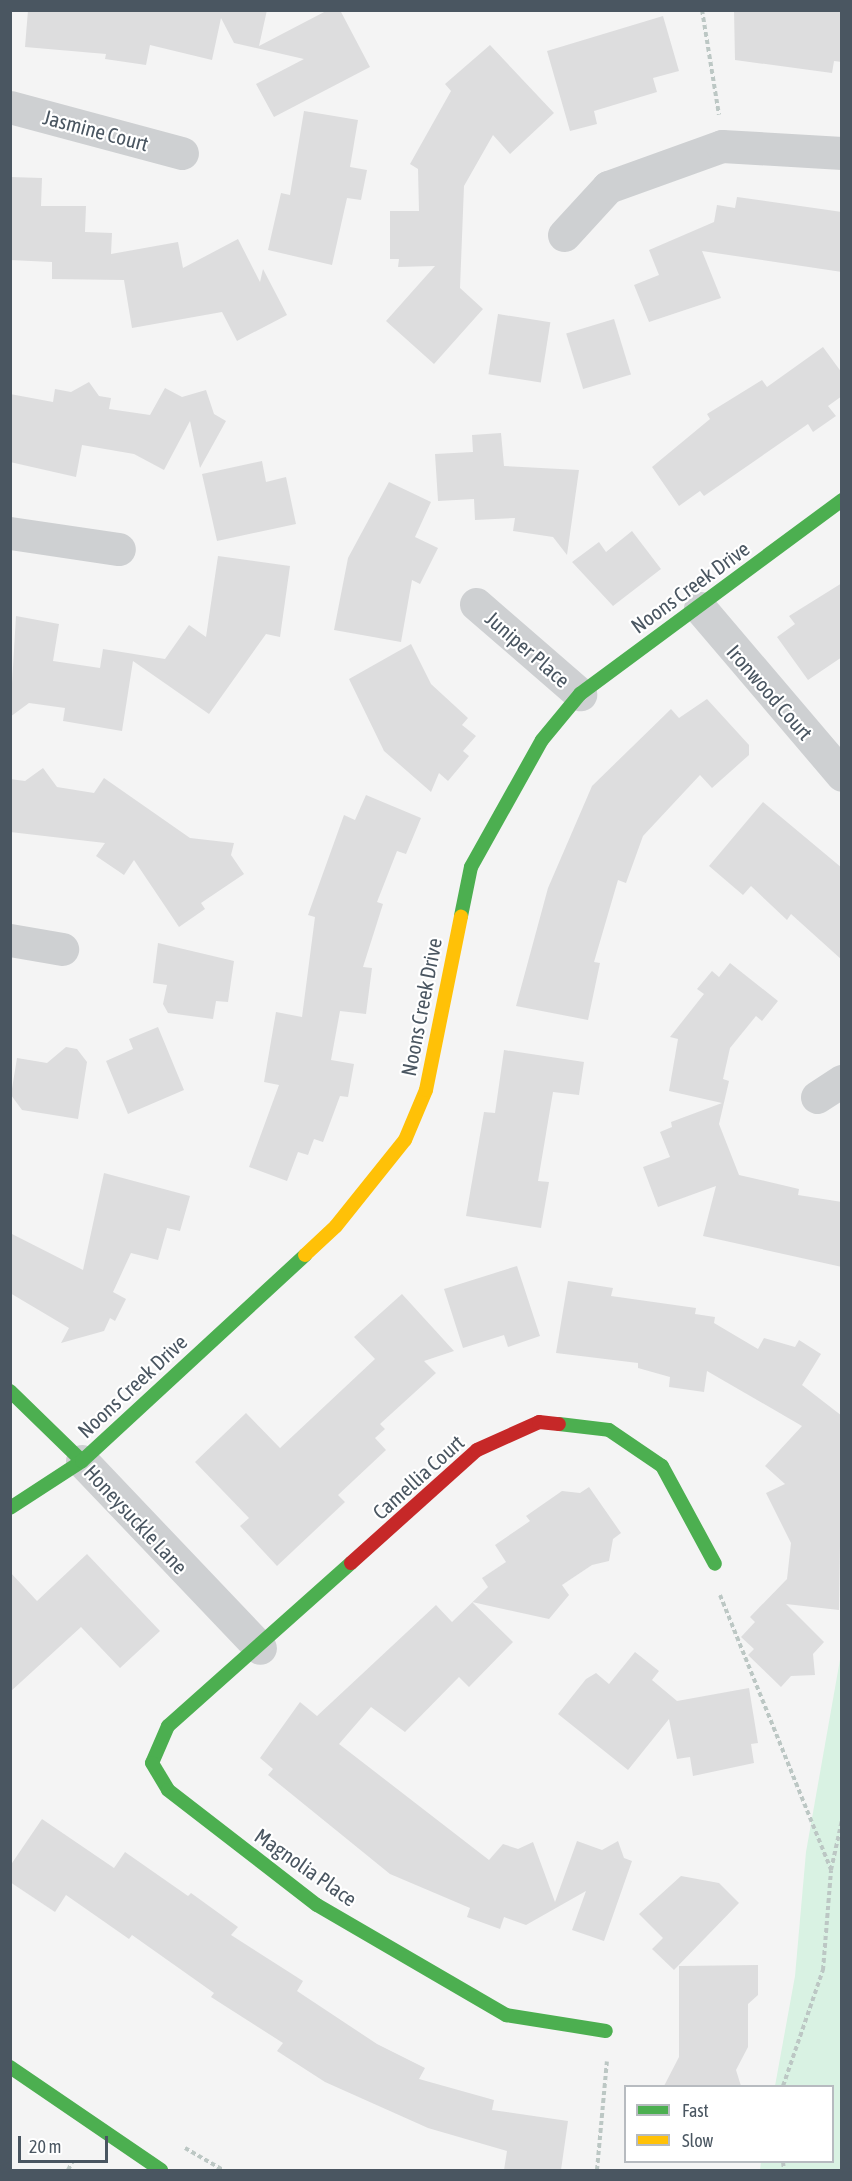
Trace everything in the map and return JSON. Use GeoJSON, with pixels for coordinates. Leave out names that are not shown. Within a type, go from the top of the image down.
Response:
{"type":"FeatureCollection","features":[{"type":"Feature","properties":{"kind":"street","name":"Jasmine Court"},"geometry":{"type":"LineString","coordinates":[[10,107],[182,153]]}},
{"type":"Feature","properties":{"kind":"street"},"geometry":{"type":"LineString","coordinates":[[564,235],[608,187],[722,146],[842,153]]}},
{"type":"Feature","properties":{"kind":"street","name":"Noons Creek Drive"},"geometry":{"type":"LineString","coordinates":[[10,1508],[82,1461],[336,1226],[405,1140],[426,1090],[471,867],[542,740],[580,694],[700,608],[842,500]]}},
{"type":"Feature","properties":{"kind":"street"},"geometry":{"type":"LineString","coordinates":[[10,533],[119,549]]}},
{"type":"Feature","properties":{"kind":"street","name":"Juniper Place"},"geometry":{"type":"LineString","coordinates":[[476,604],[580,694]]}},
{"type":"Feature","properties":{"kind":"street","name":"Ironwood Court"},"geometry":{"type":"LineString","coordinates":[[700,608],[842,775]]}},
{"type":"Feature","properties":{"kind":"street"},"geometry":{"type":"LineString","coordinates":[[10,940],[62,948]]}},
{"type":"Feature","properties":{"kind":"street","name":"Honeysuckle Lane"},"geometry":{"type":"LineString","coordinates":[[10,1391],[82,1461],[260,1648]]}},
{"type":"Feature","properties":{"kind":"street","name":"Camellia Court"},"geometry":{"type":"LineString","coordinates":[[260,1648],[477,1450],[539,1422],[609,1430],[662,1466],[716,1564]]}},
{"type":"Feature","properties":{"kind":"street","name":"Magnolia Place"},"geometry":{"type":"LineString","coordinates":[[260,1648],[168,1726],[152,1762],[168,1790],[317,1905],[506,2015],[606,2031]]}},
{"type":"Feature","properties":{"kind":"street"},"geometry":{"type":"LineString","coordinates":[[10,2067],[161,2170]]}},
{"type":"Feature","properties":{"kind":"path"},"geometry":{"type":"LineString","coordinates":[[702,10],[722,146]]}},
{"type":"Feature","properties":{"kind":"path"},"geometry":{"type":"LineString","coordinates":[[716,1564],[719,1593],[831,1870]]}},
{"type":"Feature","properties":{"kind":"path"},"geometry":{"type":"LineString","coordinates":[[783,2085],[823,1970],[831,1870],[842,1820]]}},
{"type":"Feature","properties":{"kind":"path"},"geometry":{"type":"LineString","coordinates":[[597,2170],[608,2081],[606,2031]]}},
{"type":"Feature","properties":{"kind":"path"},"geometry":{"type":"LineString","coordinates":[[68,2170],[73,2161]]}},
{"type":"Feature","properties":{"kind":"green space"},"geometry":{"type":"Polygon","coordinates":[[[841,1654],[841,2170],[760,2170],[761,2163],[834,2163],[834,2085],[775,2085],[795,1976],[806,1852],[841,1654]]]}},
{"type":"Feature","properties":{"kind":"building"},"geometry":{"type":"Polygon","coordinates":[[[28,10],[267,10],[259,46],[328,10],[340,10],[370,67],[274,117],[256,84],[304,59],[234,43],[221,18],[212,60],[150,45],[146,65],[105,59],[106,54],[25,47],[28,10]]]}},
{"type":"Feature","properties":{"kind":"building"},"geometry":{"type":"Polygon","coordinates":[[[734,10],[842,10],[842,62],[834,61],[832,73],[735,60],[734,10]]]}},
{"type":"Feature","properties":{"kind":"building"},"geometry":{"type":"Polygon","coordinates":[[[663,16],[679,71],[653,78],[657,92],[594,111],[597,124],[570,131],[547,51],[663,16]]]}},
{"type":"Feature","properties":{"kind":"building"},"geometry":{"type":"Polygon","coordinates":[[[490,45],[554,113],[510,154],[493,135],[464,186],[460,288],[483,309],[434,364],[386,321],[435,266],[398,267],[399,259],[390,259],[390,211],[419,211],[418,169],[410,164],[451,91],[445,84],[490,45]]]}},
{"type":"Feature","properties":{"kind":"building"},"geometry":{"type":"Polygon","coordinates":[[[304,111],[358,120],[350,167],[367,170],[361,200],[347,198],[332,265],[268,250],[281,193],[290,195],[304,111]]]}},
{"type":"Feature","properties":{"kind":"building"},"geometry":{"type":"Polygon","coordinates":[[[10,177],[42,178],[41,206],[86,206],[85,232],[112,233],[111,254],[178,242],[183,268],[238,239],[260,282],[263,269],[287,315],[237,341],[222,312],[132,328],[124,280],[52,279],[52,262],[10,260],[10,177]]]}},
{"type":"Feature","properties":{"kind":"building"},"geometry":{"type":"Polygon","coordinates":[[[737,197],[842,212],[842,272],[702,251],[721,298],[649,322],[634,285],[659,275],[649,250],[714,222],[717,205],[735,208],[737,197]]]}},
{"type":"Feature","properties":{"kind":"building"},"geometry":{"type":"Polygon","coordinates":[[[498,314],[550,322],[541,383],[488,374],[498,314]]]}},
{"type":"Feature","properties":{"kind":"building"},"geometry":{"type":"Polygon","coordinates":[[[614,319],[631,374],[583,389],[566,334],[614,319]]]}},
{"type":"Feature","properties":{"kind":"building"},"geometry":{"type":"Polygon","coordinates":[[[823,347],[842,373],[842,396],[828,406],[836,416],[813,432],[808,424],[704,496],[700,491],[679,506],[652,467],[710,419],[707,414],[762,380],[767,387],[823,347]]]}},
{"type":"Feature","properties":{"kind":"building"},"geometry":{"type":"Polygon","coordinates":[[[89,382],[99,396],[111,398],[109,409],[150,415],[165,388],[182,397],[206,390],[214,414],[226,421],[200,468],[190,421],[164,470],[134,454],[82,445],[76,477],[10,462],[10,394],[53,402],[55,389],[71,392],[89,382]]]}},
{"type":"Feature","properties":{"kind":"building"},"geometry":{"type":"Polygon","coordinates":[[[501,433],[504,466],[579,470],[567,555],[553,537],[513,531],[515,518],[475,520],[474,499],[438,501],[435,454],[473,452],[472,435],[501,433]]]}},
{"type":"Feature","properties":{"kind":"building"},"geometry":{"type":"Polygon","coordinates":[[[262,461],[266,482],[286,477],[296,524],[217,541],[202,474],[262,461]]]}},
{"type":"Feature","properties":{"kind":"building"},"geometry":{"type":"Polygon","coordinates":[[[389,482],[431,502],[415,537],[438,548],[420,584],[412,580],[401,642],[334,630],[348,558],[389,482]]]}},
{"type":"Feature","properties":{"kind":"building"},"geometry":{"type":"Polygon","coordinates":[[[632,531],[661,569],[613,606],[572,562],[599,542],[606,552],[632,531]]]}},
{"type":"Feature","properties":{"kind":"building"},"geometry":{"type":"Polygon","coordinates":[[[218,556],[290,566],[280,637],[266,634],[209,714],[133,661],[122,731],[63,721],[65,708],[29,703],[10,717],[16,616],[59,624],[53,661],[100,668],[103,649],[165,659],[189,625],[206,637],[218,556]]]}},
{"type":"Feature","properties":{"kind":"building"},"geometry":{"type":"Polygon","coordinates":[[[842,583],[842,657],[808,680],[777,637],[795,624],[789,616],[842,583]]]}},
{"type":"Feature","properties":{"kind":"building"},"geometry":{"type":"Polygon","coordinates":[[[411,644],[431,684],[468,718],[462,725],[476,736],[463,751],[469,756],[448,781],[439,773],[431,792],[384,751],[349,679],[411,644]]]}},
{"type":"Feature","properties":{"kind":"building"},"geometry":{"type":"Polygon","coordinates":[[[707,699],[749,745],[749,755],[712,788],[700,775],[643,836],[626,883],[618,880],[594,962],[600,963],[588,1020],[516,1006],[548,888],[592,786],[671,709],[679,718],[707,699]]]}},
{"type":"Feature","properties":{"kind":"building"},"geometry":{"type":"Polygon","coordinates":[[[43,768],[57,787],[94,793],[104,778],[190,838],[234,843],[231,855],[244,874],[201,903],[205,909],[179,927],[134,860],[124,875],[96,856],[105,843],[10,832],[10,779],[25,781],[43,768]]]}},
{"type":"Feature","properties":{"kind":"building"},"geometry":{"type":"Polygon","coordinates":[[[366,795],[421,818],[406,854],[397,851],[377,902],[383,904],[363,967],[372,968],[366,1014],[340,1011],[331,1060],[354,1064],[348,1097],[340,1096],[323,1142],[314,1139],[308,1155],[298,1152],[287,1181],[249,1167],[279,1085],[264,1082],[276,1012],[302,1017],[315,917],[308,915],[344,815],[355,820],[366,795]]]}},
{"type":"Feature","properties":{"kind":"building"},"geometry":{"type":"Polygon","coordinates":[[[763,802],[842,868],[842,960],[791,914],[787,920],[751,886],[743,895],[709,866],[763,802]]]}},
{"type":"Feature","properties":{"kind":"building"},"geometry":{"type":"Polygon","coordinates":[[[158,943],[234,961],[228,1002],[216,1001],[213,1019],[168,1013],[163,1004],[167,985],[153,983],[158,943]]]}},
{"type":"Feature","properties":{"kind":"building"},"geometry":{"type":"Polygon","coordinates":[[[730,963],[778,1001],[762,1021],[756,1016],[730,1048],[723,1079],[729,1081],[719,1124],[739,1175],[799,1189],[798,1195],[842,1202],[842,1267],[703,1236],[716,1186],[658,1207],[643,1167],[670,1157],[660,1132],[672,1127],[671,1122],[722,1103],[669,1091],[678,1039],[670,1037],[704,994],[697,989],[712,971],[719,977],[730,963]]]}},
{"type":"Feature","properties":{"kind":"building"},"geometry":{"type":"Polygon","coordinates":[[[158,1027],[184,1090],[128,1114],[106,1061],[133,1049],[129,1039],[158,1027]]]}},
{"type":"Feature","properties":{"kind":"building"},"geometry":{"type":"Polygon","coordinates":[[[66,1047],[77,1049],[87,1062],[78,1119],[22,1110],[11,1095],[17,1058],[47,1063],[66,1047]]]}},
{"type":"Feature","properties":{"kind":"building"},"geometry":{"type":"Polygon","coordinates":[[[504,1050],[584,1062],[579,1095],[553,1092],[538,1181],[549,1182],[541,1228],[466,1216],[484,1112],[495,1113],[504,1050]]]}},
{"type":"Feature","properties":{"kind":"building"},"geometry":{"type":"Polygon","coordinates":[[[104,1173],[190,1196],[180,1231],[167,1228],[158,1260],[131,1253],[113,1292],[126,1299],[115,1321],[110,1318],[104,1331],[61,1343],[69,1328],[10,1293],[10,1233],[83,1270],[104,1173]]]}},
{"type":"Feature","properties":{"kind":"building"},"geometry":{"type":"Polygon","coordinates":[[[517,1266],[540,1336],[508,1347],[504,1335],[463,1348],[444,1289],[517,1266]]]}},
{"type":"Feature","properties":{"kind":"building"},"geometry":{"type":"Polygon","coordinates":[[[568,1281],[613,1288],[611,1296],[696,1308],[695,1314],[715,1317],[714,1323],[758,1349],[764,1338],[795,1347],[799,1340],[821,1354],[802,1385],[842,1416],[839,1610],[786,1604],[824,1642],[813,1654],[815,1675],[791,1676],[781,1687],[748,1655],[754,1649],[741,1637],[755,1622],[750,1617],[787,1579],[791,1543],[766,1493],[785,1484],[765,1466],[802,1426],[707,1371],[704,1392],[669,1387],[670,1377],[638,1368],[638,1363],[556,1353],[568,1281]]]}},
{"type":"Feature","properties":{"kind":"building"},"geometry":{"type":"Polygon","coordinates":[[[402,1294],[454,1351],[424,1361],[436,1373],[380,1424],[385,1429],[375,1438],[386,1450],[338,1495],[345,1502],[277,1566],[240,1526],[249,1518],[195,1462],[246,1413],[280,1448],[375,1359],[354,1337],[402,1294]]]}},
{"type":"Feature","properties":{"kind":"building"},"geometry":{"type":"Polygon","coordinates":[[[589,1487],[621,1533],[613,1539],[609,1561],[592,1565],[562,1585],[569,1595],[549,1619],[472,1602],[488,1587],[482,1578],[506,1562],[495,1545],[530,1521],[526,1516],[562,1491],[580,1493],[589,1487]]]}},
{"type":"Feature","properties":{"kind":"building"},"geometry":{"type":"Polygon","coordinates":[[[87,1554],[160,1631],[120,1668],[81,1627],[10,1692],[10,1572],[37,1601],[87,1554]]]}},
{"type":"Feature","properties":{"kind":"building"},"geometry":{"type":"Polygon","coordinates":[[[472,1602],[513,1642],[469,1687],[459,1677],[405,1732],[371,1707],[339,1744],[489,1860],[503,1844],[518,1849],[533,1842],[555,1902],[577,1841],[602,1850],[618,1841],[624,1858],[632,1861],[604,1941],[572,1930],[586,1891],[526,1925],[504,1917],[500,1929],[467,1917],[470,1908],[390,1874],[268,1775],[273,1769],[260,1758],[300,1702],[317,1716],[436,1605],[452,1622],[472,1602]]]}},
{"type":"Feature","properties":{"kind":"building"},"geometry":{"type":"Polygon","coordinates":[[[635,1652],[659,1671],[652,1680],[677,1701],[749,1688],[758,1743],[751,1744],[754,1763],[693,1776],[690,1757],[677,1759],[669,1719],[628,1770],[558,1714],[586,1679],[596,1673],[609,1684],[635,1652]]]}},
{"type":"Feature","properties":{"kind":"building"},"geometry":{"type":"Polygon","coordinates":[[[42,1819],[114,1868],[125,1852],[188,1896],[191,1893],[238,1927],[231,1935],[303,1981],[297,1991],[377,2044],[425,2068],[419,2079],[494,2100],[492,2110],[568,2121],[561,2170],[504,2170],[507,2151],[428,2128],[325,2082],[277,2051],[283,2043],[211,1997],[214,1993],[132,1935],[129,1939],[66,1895],[55,1912],[10,1882],[10,1866],[42,1819]]]}},
{"type":"Feature","properties":{"kind":"building"},"geometry":{"type":"Polygon","coordinates":[[[681,1876],[719,1883],[739,1903],[674,1970],[652,1949],[663,1938],[639,1914],[681,1876]]]}},
{"type":"Feature","properties":{"kind":"building"},"geometry":{"type":"Polygon","coordinates":[[[758,1965],[758,1995],[748,2004],[748,2047],[736,2070],[741,2085],[665,2085],[679,2057],[679,1966],[758,1965]]]}},
{"type":"Feature","properties":{"kind":"traffic: fast"},"geometry":{"type":"LineString","coordinates":[[461,916],[471,867],[542,740],[580,694],[842,500]]}},
{"type":"Feature","properties":{"kind":"traffic: fast"},"geometry":{"type":"LineString","coordinates":[[10,1508],[82,1461],[305,1255]]}},
{"type":"Feature","properties":{"kind":"traffic: fast"},"geometry":{"type":"LineString","coordinates":[[10,1391],[82,1461]]}},
{"type":"Feature","properties":{"kind":"traffic: fast"},"geometry":{"type":"LineString","coordinates":[[559,1424],[609,1430],[662,1466],[715,1564]]}},
{"type":"Feature","properties":{"kind":"traffic: fast"},"geometry":{"type":"LineString","coordinates":[[351,1563],[168,1726],[152,1763],[168,1790],[317,1905],[506,2015],[606,2031]]}},
{"type":"Feature","properties":{"kind":"traffic: fast"},"geometry":{"type":"LineString","coordinates":[[10,2067],[161,2170]]}},
{"type":"Feature","properties":{"kind":"traffic: slow"},"geometry":{"type":"LineString","coordinates":[[305,1255],[336,1226],[405,1140],[426,1090],[461,916]]}},
{"type":"Feature","properties":{"kind":"traffic: jam"},"geometry":{"type":"LineString","coordinates":[[351,1563],[477,1450],[539,1422],[559,1424]]}}]}
